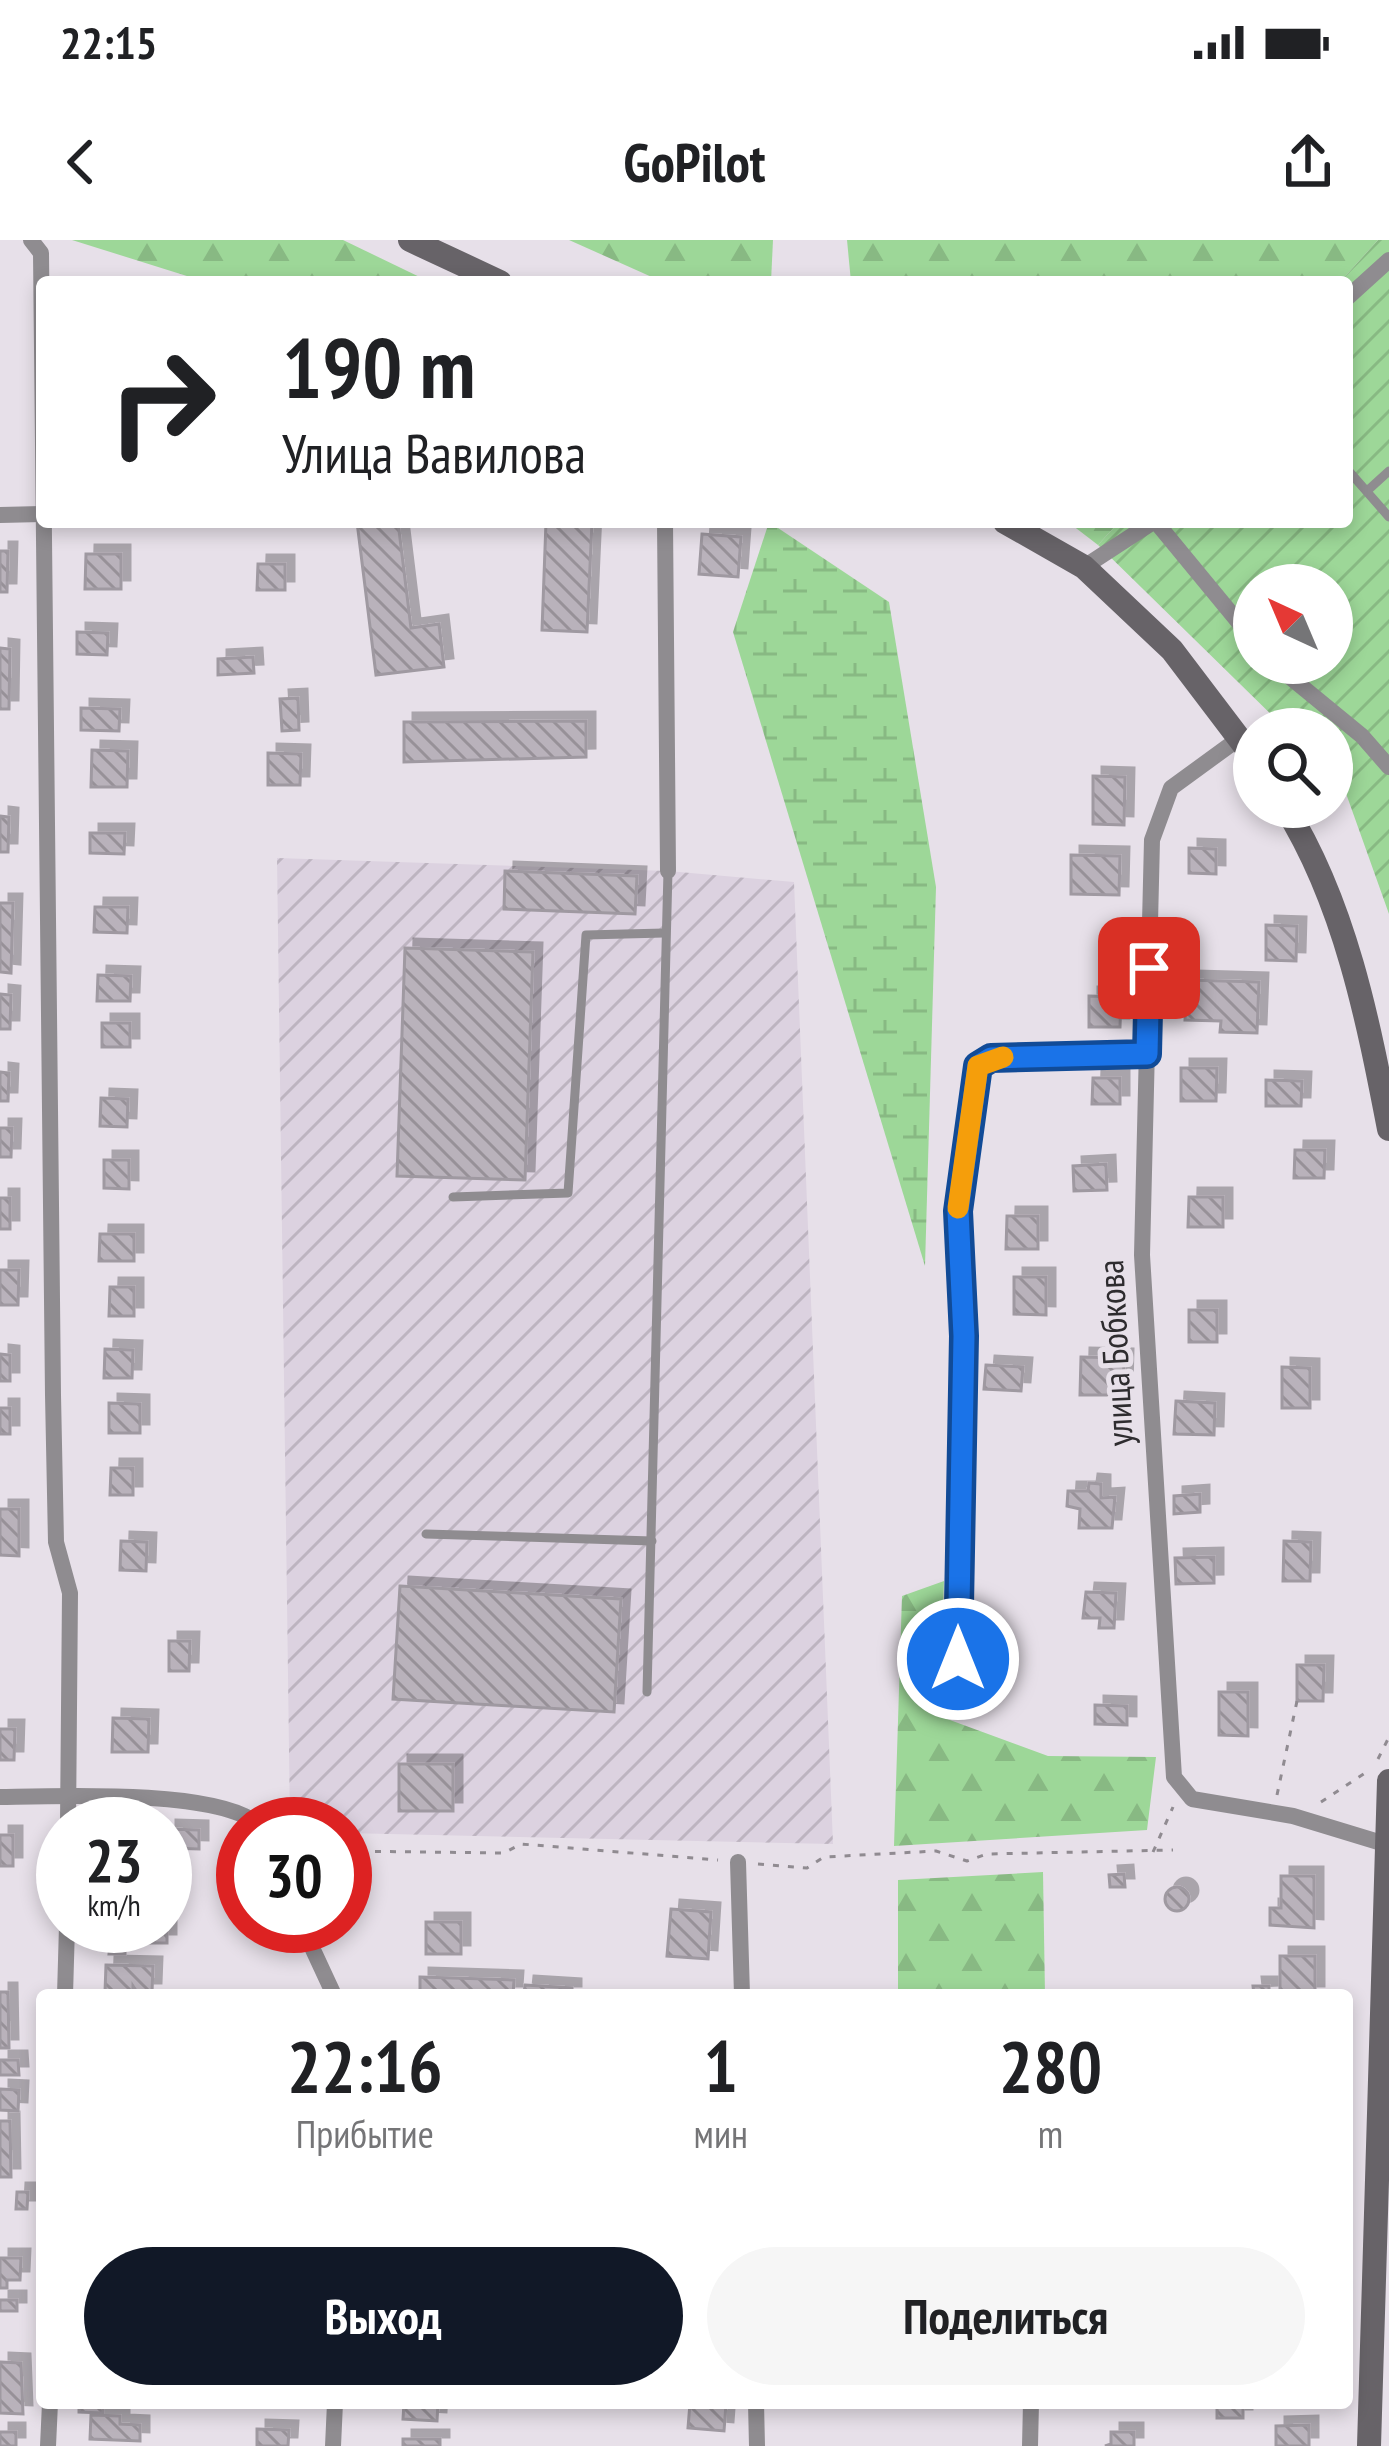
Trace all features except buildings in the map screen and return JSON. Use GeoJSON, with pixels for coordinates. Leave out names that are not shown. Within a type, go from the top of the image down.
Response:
{"type":"FeatureCollection","features":[{"type":"Feature","properties":{"kind":"street"},"geometry":{"type":"LineString","coordinates":[[31,240],[41,253],[41,276]]}},
{"type":"Feature","properties":{"kind":"street"},"geometry":{"type":"LineString","coordinates":[[410,240],[487,276]]}},
{"type":"Feature","properties":{"kind":"street"},"geometry":{"type":"LineString","coordinates":[[1353,293],[1389,260]]}},
{"type":"Feature","properties":{"kind":"street"},"geometry":{"type":"LineString","coordinates":[[0,515],[36,514]]}},
{"type":"Feature","properties":{"kind":"street"},"geometry":{"type":"LineString","coordinates":[[41,528],[50,782],[56,1541],[70,1593],[68,1796]]}},
{"type":"Feature","properties":{"kind":"street"},"geometry":{"type":"LineString","coordinates":[[665,528],[668,871]]}},
{"type":"Feature","properties":{"kind":"street"},"geometry":{"type":"LineString","coordinates":[[1015,528],[1084,567],[1172,650],[1233,730]]}},
{"type":"Feature","properties":{"kind":"street"},"geometry":{"type":"LineString","coordinates":[[1084,567],[1145,528]]}},
{"type":"Feature","properties":{"kind":"street"},"geometry":{"type":"LineString","coordinates":[[1159,528],[1233,616]]}},
{"type":"Feature","properties":{"kind":"street"},"geometry":{"type":"LineString","coordinates":[[1299,684],[1362,736],[1389,767]]}},
{"type":"Feature","properties":{"kind":"street","name":"улица Бобкова"},"geometry":{"type":"LineString","coordinates":[[1178,1782],[1165,1669],[1142,1255],[1152,840],[1171,788],[1233,755]]}},
{"type":"Feature","properties":{"kind":"street"},"geometry":{"type":"LineString","coordinates":[[1298,828],[1362,993],[1389,1129]]}},
{"type":"Feature","properties":{"kind":"street"},"geometry":{"type":"LineString","coordinates":[[958,1659],[964,1336],[958,1211],[978,1066],[991,1058],[1147,1054]]}},
{"type":"Feature","properties":{"kind":"street"},"geometry":{"type":"LineString","coordinates":[[1369,2446],[1389,1781]]}},
{"type":"Feature","properties":{"kind":"street"},"geometry":{"type":"LineString","coordinates":[[1178,1782],[1192,1799],[1284,1815],[1385,1844]]}},
{"type":"Feature","properties":{"kind":"street"},"geometry":{"type":"LineString","coordinates":[[0,1797],[68,1796],[216,1805]]}},
{"type":"Feature","properties":{"kind":"street"},"geometry":{"type":"LineString","coordinates":[[738,1862],[742,1989]]}},
{"type":"Feature","properties":{"kind":"street"},"geometry":{"type":"LineString","coordinates":[[65,1989],[66,1953]]}},
{"type":"Feature","properties":{"kind":"street"},"geometry":{"type":"LineString","coordinates":[[315,1953],[331,1989]]}},
{"type":"Feature","properties":{"kind":"street"},"geometry":{"type":"LineString","coordinates":[[48,2446],[50,2409]]}},
{"type":"Feature","properties":{"kind":"street"},"geometry":{"type":"LineString","coordinates":[[333,2446],[335,2409]]}},
{"type":"Feature","properties":{"kind":"street"},"geometry":{"type":"LineString","coordinates":[[756,2409],[757,2446]]}},
{"type":"Feature","properties":{"kind":"street"},"geometry":{"type":"LineString","coordinates":[[1030,2446],[1031,2409]]}},
{"type":"Feature","properties":{"kind":"lane"},"geometry":{"type":"LineString","coordinates":[[1367,490],[1389,471]]}},
{"type":"Feature","properties":{"kind":"lane"},"geometry":{"type":"LineString","coordinates":[[1353,475],[1389,517]]}},
{"type":"Feature","properties":{"kind":"lane"},"geometry":{"type":"LineString","coordinates":[[647,1692],[668,871]]}},
{"type":"Feature","properties":{"kind":"lane"},"geometry":{"type":"LineString","coordinates":[[453,1197],[568,1193],[586,935],[664,933]]}},
{"type":"Feature","properties":{"kind":"lane"},"geometry":{"type":"LineString","coordinates":[[426,1534],[652,1541]]}},
{"type":"Feature","properties":{"kind":"path"},"geometry":{"type":"LineString","coordinates":[[1297,1701],[1277,1782],[1284,1815],[1338,1793],[1374,1767],[1389,1737]]}},
{"type":"Feature","properties":{"kind":"path"},"geometry":{"type":"LineString","coordinates":[[1153,1852],[1178,1782]]}},
{"type":"Feature","properties":{"kind":"path"},"geometry":{"type":"LineString","coordinates":[[372,1851],[503,1853],[521,1844],[807,1868],[824,1857],[914,1852],[936,1851],[967,1861],[986,1854],[1173,1850]]}},
{"type":"Feature","properties":{"kind":"shaded area"},"geometry":{"type":"Polygon","coordinates":[[[277,858],[668,871],[794,882],[833,1844],[372,1834],[372,1797],[290,1797],[277,858]]]}},
{"type":"Feature","properties":{"kind":"green space"},"geometry":{"type":"Polygon","coordinates":[[[72,240],[343,240],[418,276],[187,276],[72,240]]]}},
{"type":"Feature","properties":{"kind":"green space"},"geometry":{"type":"Polygon","coordinates":[[[569,240],[773,240],[771,276],[650,276],[569,240]]]}},
{"type":"Feature","properties":{"kind":"green space"},"geometry":{"type":"Polygon","coordinates":[[[847,240],[1378,240],[1345,276],[850,276],[847,240]]]}},
{"type":"Feature","properties":{"kind":"green space"},"geometry":{"type":"Polygon","coordinates":[[[1378,240],[1389,240],[1389,914],[1353,813],[1353,708],[1265,708],[1240,684],[1353,684],[1353,564],[1233,564],[1233,677],[1098,545],[1114,528],[1353,528],[1353,276],[1345,276],[1378,240]]]}},
{"type":"Feature","properties":{"kind":"green space"},"geometry":{"type":"Polygon","coordinates":[[[767,528],[778,528],[889,602],[936,887],[925,1266],[733,632],[767,528]]]}},
{"type":"Feature","properties":{"kind":"green space"},"geometry":{"type":"Polygon","coordinates":[[[1076,528],[1114,528],[1098,545],[1076,528]]]}},
{"type":"Feature","properties":{"kind":"green space"},"geometry":{"type":"Polygon","coordinates":[[[944,1581],[939,1716],[1048,1756],[1156,1757],[1147,1830],[894,1846],[902,1596],[944,1581]]]}},
{"type":"Feature","properties":{"kind":"green space"},"geometry":{"type":"Polygon","coordinates":[[[1043,1872],[1045,1989],[898,1989],[898,1880],[1043,1872]]]}},
{"type":"Feature","properties":{"kind":"slow traffic"},"geometry":{"type":"LineString","coordinates":[[958,1208],[978,1066],[1003,1057]]}},
{"type":"Feature","properties":{"kind":"route"},"geometry":{"type":"LineString","coordinates":[[958,1659],[964,1336],[958,1211],[978,1066],[991,1058],[1147,1054],[1149,968]]}}]}
